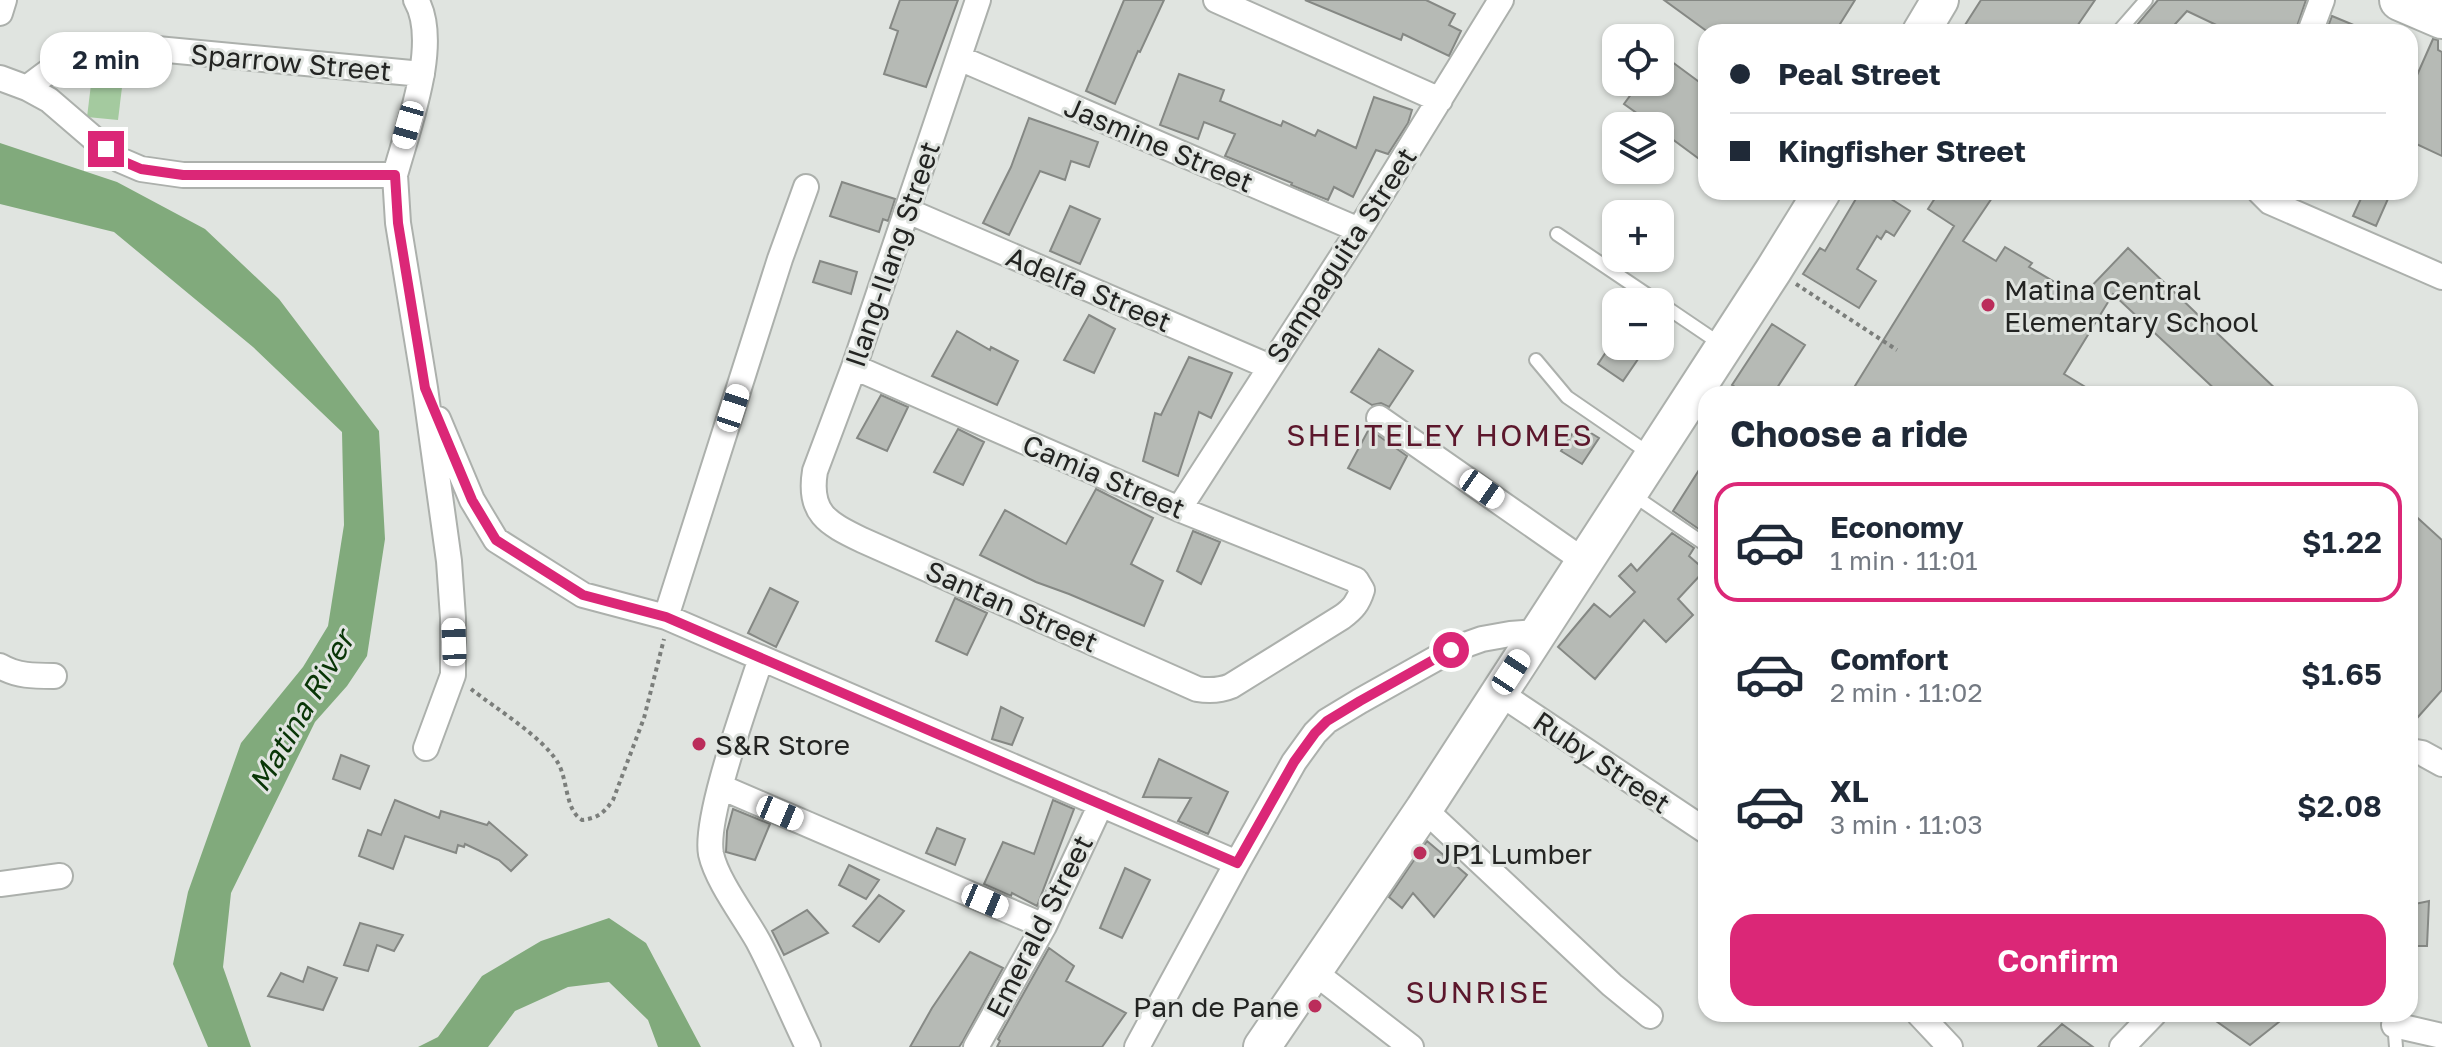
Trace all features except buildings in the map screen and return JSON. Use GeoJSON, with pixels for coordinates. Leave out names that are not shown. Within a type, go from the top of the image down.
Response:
{"type":"FeatureCollection","features":[{"type":"Feature","properties":{"kind":"main road"},"geometry":{"type":"LineString","coordinates":[[1926,24],[1940,0]]}},
{"type":"Feature","properties":{"kind":"main road"},"geometry":{"type":"LineString","coordinates":[[2400,0],[2442,18]]}},
{"type":"Feature","properties":{"kind":"main road"},"geometry":{"type":"LineString","coordinates":[[1698,386],[1813,200]]}},
{"type":"Feature","properties":{"kind":"main road"},"geometry":{"type":"LineString","coordinates":[[1262,1047],[1424,809],[1698,386]]}},
{"type":"Feature","properties":{"kind":"street"},"geometry":{"type":"LineString","coordinates":[[0,13],[4,0]]}},
{"type":"Feature","properties":{"kind":"street"},"geometry":{"type":"LineString","coordinates":[[416,0],[421,9],[425,48],[422,74],[395,179],[398,223],[449,561],[454,642],[453,675],[426,748]]}},
{"type":"Feature","properties":{"kind":"street","name":"Ilang-Ilang Street"},"geometry":{"type":"LineString","coordinates":[[817,508],[812,487],[815,471],[908,211],[978,0]]}},
{"type":"Feature","properties":{"kind":"street"},"geometry":{"type":"LineString","coordinates":[[1216,0],[1440,100]]}},
{"type":"Feature","properties":{"kind":"street","name":"Sampaguita Street"},"geometry":{"type":"LineString","coordinates":[[1179,509],[1359,230],[1501,0]]}},
{"type":"Feature","properties":{"kind":"street"},"geometry":{"type":"LineString","coordinates":[[2313,24],[2322,0]]}},
{"type":"Feature","properties":{"kind":"street","name":"Sparrow Street"},"geometry":{"type":"LineString","coordinates":[[27,88],[52,69],[99,47],[136,47],[422,74]]}},
{"type":"Feature","properties":{"kind":"street","name":"Jasmine Street"},"geometry":{"type":"LineString","coordinates":[[959,58],[1359,230]]}},
{"type":"Feature","properties":{"kind":"street"},"geometry":{"type":"LineString","coordinates":[[0,78],[49,100],[120,160],[141,169],[183,175],[395,179]]}},
{"type":"Feature","properties":{"kind":"street"},"geometry":{"type":"LineString","coordinates":[[666,617],[780,259],[806,187]]}},
{"type":"Feature","properties":{"kind":"street"},"geometry":{"type":"LineString","coordinates":[[2268,200],[2442,277]]}},
{"type":"Feature","properties":{"kind":"street","name":"Adelfa Street"},"geometry":{"type":"LineString","coordinates":[[908,211],[1270,367]]}},
{"type":"Feature","properties":{"kind":"street","name":"Camia Street"},"geometry":{"type":"LineString","coordinates":[[854,367],[1179,509],[1356,580]]}},
{"type":"Feature","properties":{"kind":"street"},"geometry":{"type":"LineString","coordinates":[[425,388],[472,500],[496,540],[583,595],[666,617],[1237,863]]}},
{"type":"Feature","properties":{"kind":"street"},"geometry":{"type":"LineString","coordinates":[[1379,418],[1584,561]]}},
{"type":"Feature","properties":{"kind":"street","name":"Santan Street"},"geometry":{"type":"LineString","coordinates":[[817,508],[824,519],[862,540],[1197,689],[1214,691],[1231,686],[1353,610],[1362,590],[1356,580]]}},
{"type":"Feature","properties":{"kind":"street"},"geometry":{"type":"LineString","coordinates":[[1137,1047],[1294,762],[1315,733],[1327,721],[1451,650],[1482,639],[1537,632]]}},
{"type":"Feature","properties":{"kind":"street"},"geometry":{"type":"LineString","coordinates":[[761,658],[721,787],[710,835],[711,853],[808,1047]]}},
{"type":"Feature","properties":{"kind":"street"},"geometry":{"type":"LineString","coordinates":[[0,666],[13,673],[54,676]]}},
{"type":"Feature","properties":{"kind":"street","name":"Ruby Street"},"geometry":{"type":"LineString","coordinates":[[1498,692],[1698,826]]}},
{"type":"Feature","properties":{"kind":"street"},"geometry":{"type":"LineString","coordinates":[[2418,752],[2442,764]]}},
{"type":"Feature","properties":{"kind":"street"},"geometry":{"type":"LineString","coordinates":[[721,787],[1044,926]]}},
{"type":"Feature","properties":{"kind":"street","name":"Emerald Street"},"geometry":{"type":"LineString","coordinates":[[976,1047],[1044,926],[1101,804]]}},
{"type":"Feature","properties":{"kind":"street"},"geometry":{"type":"LineString","coordinates":[[1424,809],[1612,985],[1650,1016]]}},
{"type":"Feature","properties":{"kind":"street"},"geometry":{"type":"LineString","coordinates":[[0,884],[60,876]]}},
{"type":"Feature","properties":{"kind":"street"},"geometry":{"type":"LineString","coordinates":[[1314,972],[1411,1047]]}},
{"type":"Feature","properties":{"kind":"street"},"geometry":{"type":"LineString","coordinates":[[1927,1022],[1950,1047]]}},
{"type":"Feature","properties":{"kind":"street"},"geometry":{"type":"LineString","coordinates":[[2122,1047],[2146,1022]]}},
{"type":"Feature","properties":{"kind":"street"},"geometry":{"type":"LineString","coordinates":[[2395,1029],[2442,1036]]}},
{"type":"Feature","properties":{"kind":"lane"},"geometry":{"type":"LineString","coordinates":[[2125,24],[2146,0]]}},
{"type":"Feature","properties":{"kind":"lane"},"geometry":{"type":"LineString","coordinates":[[1557,234],[1637,288]]}},
{"type":"Feature","properties":{"kind":"lane"},"geometry":{"type":"LineString","coordinates":[[1674,313],[1724,346]]}},
{"type":"Feature","properties":{"kind":"lane"},"geometry":{"type":"LineString","coordinates":[[1536,360],[1567,397],[1653,456]]}},
{"type":"Feature","properties":{"kind":"lane"},"geometry":{"type":"LineString","coordinates":[[1629,493],[1698,540]]}},
{"type":"Feature","properties":{"kind":"path"},"geometry":{"type":"LineString","coordinates":[[1795,283],[1897,350]]}},
{"type":"Feature","properties":{"kind":"path"},"geometry":{"type":"LineString","coordinates":[[453,675],[542,744],[558,762],[573,813],[582,820],[590,819],[605,812],[613,800],[644,718],[663,646],[666,617]]}},
{"type":"Feature","properties":{"kind":"shaded area"},"geometry":{"type":"Polygon","coordinates":[[[94,60],[125,63],[118,120],[87,117],[94,60]]]}},
{"type":"Feature","properties":{"kind":"water","name":"Matina River"},"geometry":{"type":"Polygon","coordinates":[[[0,143],[117,182],[205,229],[279,299],[379,431],[385,539],[367,656],[347,686],[315,722],[231,893],[223,967],[251,1047],[208,1047],[173,964],[188,892],[241,743],[303,667],[328,626],[344,525],[342,432],[253,347],[114,232],[0,204],[0,143]]]}},
{"type":"Feature","properties":{"kind":"water"},"geometry":{"type":"Polygon","coordinates":[[[609,918],[646,943],[701,1047],[658,1047],[648,1020],[609,982],[568,987],[515,1011],[488,1047],[418,1047],[438,1037],[482,976],[541,941],[609,918]]]}},
{"type":"Feature","properties":{"kind":"place","name":"Matina Central Elementary School"},"geometry":{"type":"Point","coordinates":[1988,305]}},
{"type":"Feature","properties":{"kind":"place","name":"S&R Store"},"geometry":{"type":"Point","coordinates":[699,744]}},
{"type":"Feature","properties":{"kind":"place","name":"JP1 Lumber"},"geometry":{"type":"Point","coordinates":[1420,853]}},
{"type":"Feature","properties":{"kind":"place","name":"Pan de Pane"},"geometry":{"type":"Point","coordinates":[1315,1006]}},
{"type":"Feature","properties":{"kind":"district","name":"SHEITELEY HOMES"},"geometry":{"type":"Point","coordinates":[1440,435]}},
{"type":"Feature","properties":{"kind":"district","name":"SUNRISE"},"geometry":{"type":"Point","coordinates":[1478,992]}},
{"type":"Feature","properties":{"kind":"route"},"geometry":{"type":"LineString","coordinates":[[106,149],[120,160],[141,169],[183,175],[395,175],[398,223],[425,388],[472,500],[496,540],[583,595],[666,617],[1237,863],[1294,762],[1327,721],[1451,650]]}}]}
